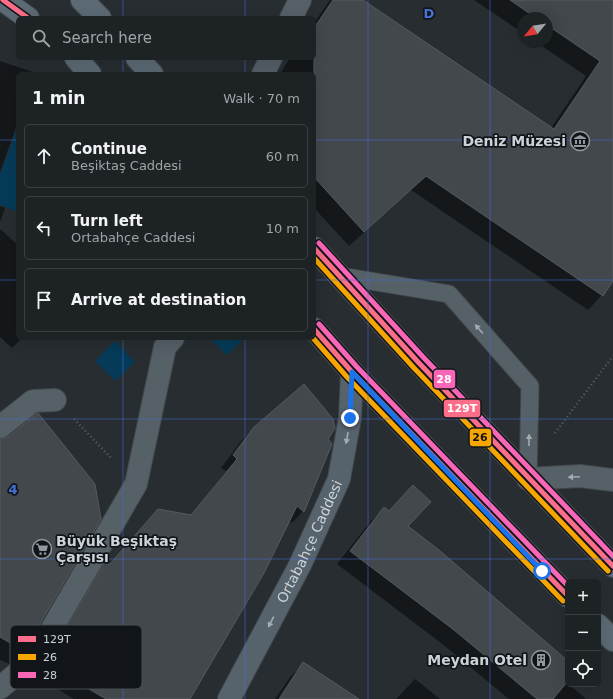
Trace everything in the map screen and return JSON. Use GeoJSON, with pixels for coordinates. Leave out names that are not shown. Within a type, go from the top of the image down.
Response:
{"type":"FeatureCollection","features":[{"type":"Feature","properties":{"kind":"main road"},"geometry":{"type":"LineString","coordinates":[[3,0],[25,16]]}},
{"type":"Feature","properties":{"kind":"main road"},"geometry":{"type":"LineString","coordinates":[[82,0],[98,16]]}},
{"type":"Feature","properties":{"kind":"main road"},"geometry":{"type":"LineString","coordinates":[[78,60],[88,72]]}},
{"type":"Feature","properties":{"kind":"main road"},"geometry":{"type":"LineString","coordinates":[[139,60],[150,72]]}},
{"type":"Feature","properties":{"kind":"main road"},"geometry":{"type":"LineString","coordinates":[[316,250],[528,478],[613,566]]}},
{"type":"Feature","properties":{"kind":"main road"},"geometry":{"type":"LineString","coordinates":[[316,331],[352,372],[565,593]]}},
{"type":"Feature","properties":{"kind":"main road"},"geometry":{"type":"LineString","coordinates":[[601,628],[613,640]]}},
{"type":"Feature","properties":{"kind":"street"},"geometry":{"type":"LineString","coordinates":[[292,16],[300,0]]}},
{"type":"Feature","properties":{"kind":"street"},"geometry":{"type":"LineString","coordinates":[[264,72],[270,60]]}},
{"type":"Feature","properties":{"kind":"street"},"geometry":{"type":"LineString","coordinates":[[54,625],[136,484],[165,347],[171,340]]}},
{"type":"Feature","properties":{"kind":"street","name":"Ortabahçe Caddesi"},"geometry":{"type":"LineString","coordinates":[[229,699],[300,565],[339,479],[350,418],[352,372]]}},
{"type":"Feature","properties":{"kind":"street"},"geometry":{"type":"LineString","coordinates":[[0,427],[33,401],[55,400]]}},
{"type":"Feature","properties":{"kind":"street"},"geometry":{"type":"LineString","coordinates":[[528,478],[580,476],[613,480]]}},
{"type":"Feature","properties":{"kind":"street"},"geometry":{"type":"LineString","coordinates":[[0,688],[10,679]]}},
{"type":"Feature","properties":{"kind":"lane"},"geometry":{"type":"LineString","coordinates":[[340,276],[449,294],[530,386],[528,478]]}},
{"type":"Feature","properties":{"kind":"path"},"geometry":{"type":"LineString","coordinates":[[551,438],[613,356]]}},
{"type":"Feature","properties":{"kind":"path"},"geometry":{"type":"LineString","coordinates":[[55,400],[136,484]]}},
{"type":"Feature","properties":{"kind":"shaded area"},"geometry":{"type":"Polygon","coordinates":[[[16,131],[16,211],[0,205],[0,175],[16,131]]]}},
{"type":"Feature","properties":{"kind":"shaded area"},"geometry":{"type":"Polygon","coordinates":[[[211,340],[242,340],[227,355],[211,340]]]}},
{"type":"Feature","properties":{"kind":"shaded area"},"geometry":{"type":"Polygon","coordinates":[[[115,341],[135,362],[115,381],[95,361],[115,341]]]}},
{"type":"Feature","properties":{"kind":"building"},"geometry":{"type":"Polygon","coordinates":[[[333,0],[363,0],[554,129],[600,61],[553,29],[553,12],[527,12],[510,0],[613,0],[613,281],[603,296],[426,176],[364,232],[316,179],[316,72],[314,72],[314,60],[316,60],[316,25],[333,0]]]}},
{"type":"Feature","properties":{"kind":"building"},"geometry":{"type":"Polygon","coordinates":[[[304,384],[333,419],[335,428],[328,439],[332,444],[304,512],[297,506],[264,573],[190,699],[106,699],[89,689],[142,689],[142,625],[68,625],[107,558],[109,565],[158,509],[191,515],[237,459],[233,455],[254,427],[304,384]]]}},
{"type":"Feature","properties":{"kind":"building","name":"Büyük Beşiktaş Çarşısı"},"geometry":{"type":"Polygon","coordinates":[[[38,413],[95,484],[101,519],[39,625],[10,625],[10,643],[0,637],[0,439],[8,437],[38,413]]]}},
{"type":"Feature","properties":{"kind":"building"},"geometry":{"type":"Polygon","coordinates":[[[413,485],[431,502],[408,526],[439,550],[565,658],[565,685],[553,699],[537,699],[454,630],[350,551],[384,507],[389,511],[413,485]]]}},
{"type":"Feature","properties":{"kind":"building"},"geometry":{"type":"Polygon","coordinates":[[[303,662],[359,699],[279,699],[303,662]]]}},
{"type":"Feature","properties":{"kind":"transit line","name":"129T"},"geometry":{"type":"LineString","coordinates":[[3,0],[25,16]]}},
{"type":"Feature","properties":{"kind":"transit line","name":"28"},"geometry":{"type":"LineString","coordinates":[[319,243],[424,358],[613,556]]}},
{"type":"Feature","properties":{"kind":"transit line","name":"129T"},"geometry":{"type":"LineString","coordinates":[[316,250],[419,363],[613,566]]}},
{"type":"Feature","properties":{"kind":"transit line","name":"26"},"geometry":{"type":"LineString","coordinates":[[316,260],[414,368],[608,571]]}},
{"type":"Feature","properties":{"kind":"transit line","name":"28"},"geometry":{"type":"LineString","coordinates":[[319,324],[357,367],[565,583]]}},
{"type":"Feature","properties":{"kind":"transit line","name":"129T"},"geometry":{"type":"LineString","coordinates":[[316,331],[352,372],[565,593]]}},
{"type":"Feature","properties":{"kind":"transit line","name":"26"},"geometry":{"type":"LineString","coordinates":[[315,340],[347,377],[563,601]]}},
{"type":"Feature","properties":{"kind":"place","name":"Deniz Müzesi"},"geometry":{"type":"Point","coordinates":[580,141]}},
{"type":"Feature","properties":{"kind":"place","name":"Büyük Beşiktaş Çarşısı"},"geometry":{"type":"Point","coordinates":[42,549]}},
{"type":"Feature","properties":{"kind":"place","name":"Meydan Otel"},"geometry":{"type":"Point","coordinates":[541,660]}},
{"type":"Feature","properties":{"kind":"route"},"geometry":{"type":"LineString","coordinates":[[350,418],[352,372],[542,571]]}}]}
